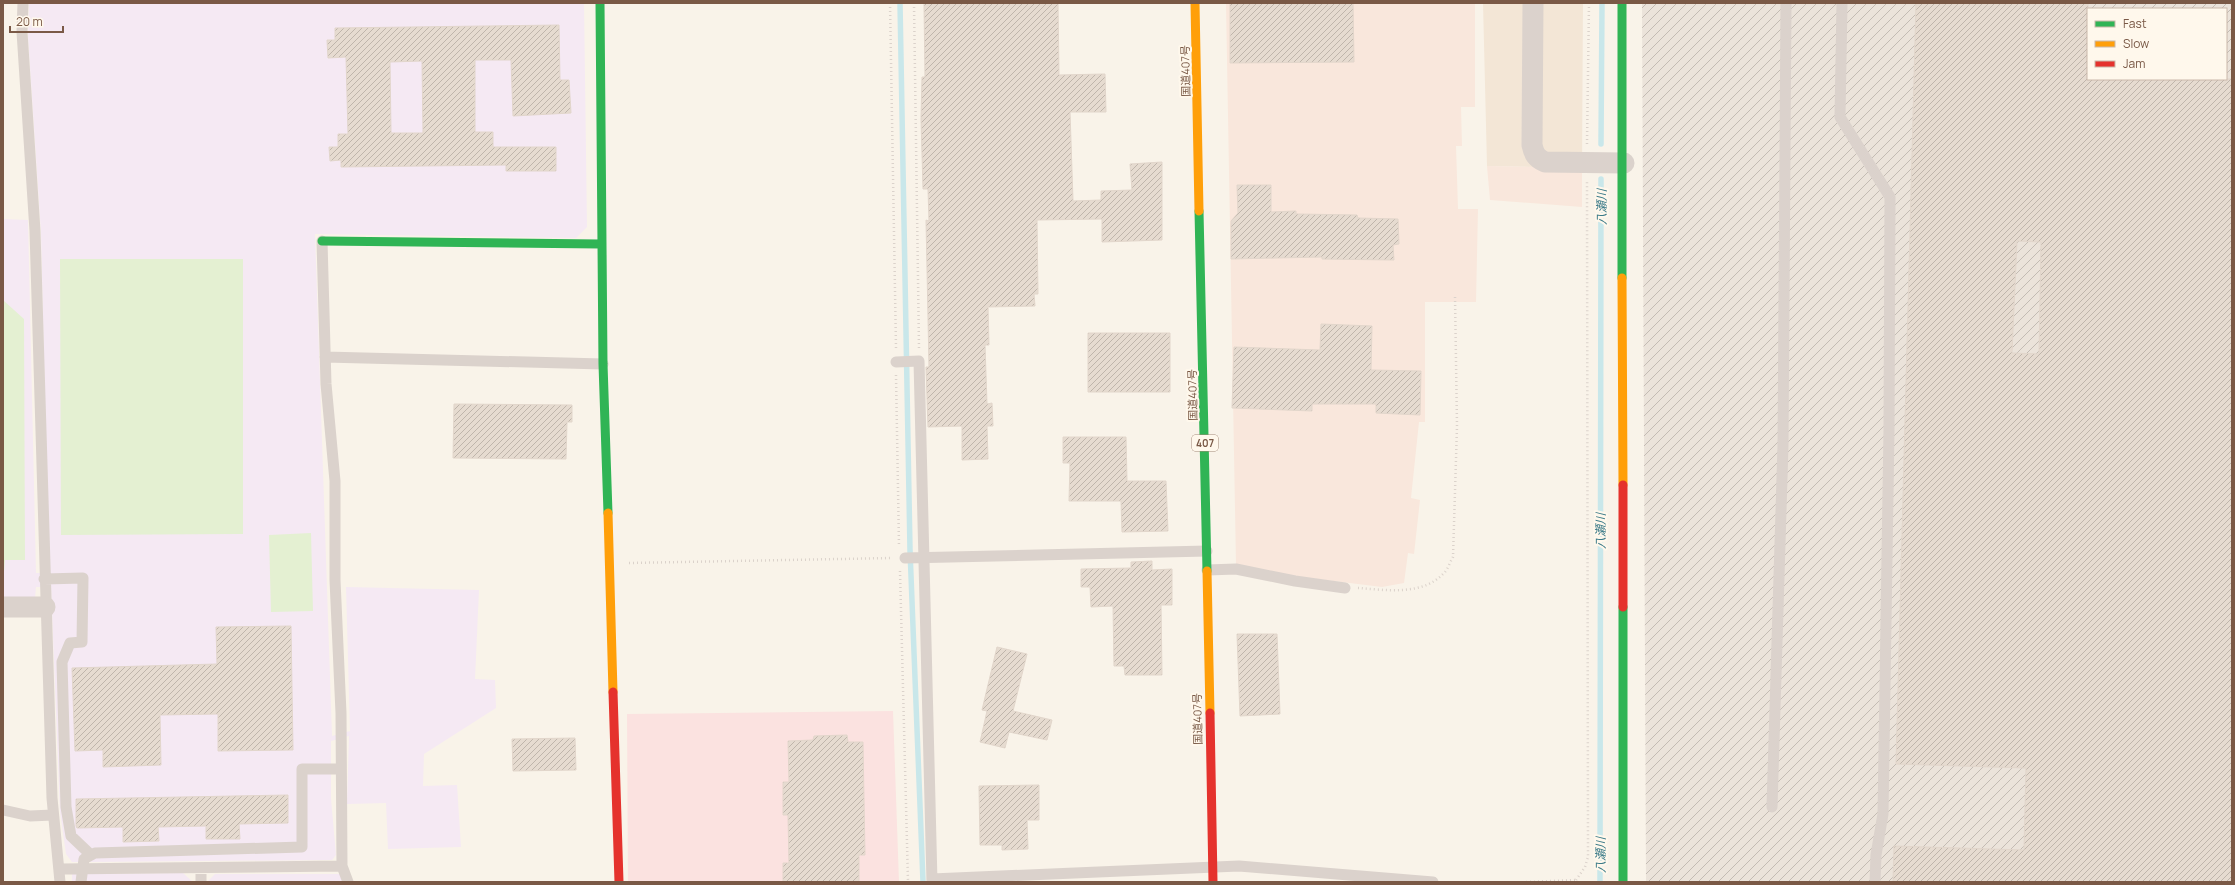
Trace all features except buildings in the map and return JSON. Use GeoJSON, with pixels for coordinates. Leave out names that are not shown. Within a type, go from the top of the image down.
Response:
{"type":"FeatureCollection","features":[{"type":"Feature","properties":{"kind":"main road"},"geometry":{"type":"LineString","coordinates":[[600,3],[600,244],[619,882]]}},
{"type":"Feature","properties":{"kind":"main road","name":"国道407号"},"geometry":{"type":"LineString","coordinates":[[1195,3],[1213,882]]}},
{"type":"Feature","properties":{"kind":"main road"},"geometry":{"type":"LineString","coordinates":[[1622,3],[1624,163],[1622,882]]}},
{"type":"Feature","properties":{"kind":"main road"},"geometry":{"type":"LineString","coordinates":[[322,241],[600,244]]}},
{"type":"Feature","properties":{"kind":"street"},"geometry":{"type":"LineString","coordinates":[[1533,3],[1532,145],[1537,159],[1545,162],[1624,163]]}},
{"type":"Feature","properties":{"kind":"street"},"geometry":{"type":"LineString","coordinates":[[3,607],[45,607]]}},
{"type":"Feature","properties":{"kind":"lane"},"geometry":{"type":"LineString","coordinates":[[23,3],[22,32],[35,239],[44,579],[53,815],[60,869],[60,882]]}},
{"type":"Feature","properties":{"kind":"lane"},"geometry":{"type":"LineString","coordinates":[[1772,807],[1783,445],[1786,3]]}},
{"type":"Feature","properties":{"kind":"lane"},"geometry":{"type":"LineString","coordinates":[[1842,3],[1840,117],[1890,197],[1890,422],[1883,814],[1876,855],[1875,882]]}},
{"type":"Feature","properties":{"kind":"lane"},"geometry":{"type":"LineString","coordinates":[[322,241],[325,357],[335,481],[335,580],[342,768],[342,866],[348,882]]}},
{"type":"Feature","properties":{"kind":"lane"},"geometry":{"type":"LineString","coordinates":[[325,357],[603,364]]}},
{"type":"Feature","properties":{"kind":"lane"},"geometry":{"type":"LineString","coordinates":[[898,362],[918,361],[921,558],[932,881],[1240,866],[1433,882]]}},
{"type":"Feature","properties":{"kind":"lane"},"geometry":{"type":"LineString","coordinates":[[902,558],[1207,551]]}},
{"type":"Feature","properties":{"kind":"lane"},"geometry":{"type":"LineString","coordinates":[[1207,570],[1236,569],[1295,581],[1345,588]]}},
{"type":"Feature","properties":{"kind":"lane"},"geometry":{"type":"LineString","coordinates":[[44,579],[83,578],[82,642],[70,643],[62,662],[66,807],[71,836],[91,855]]}},
{"type":"Feature","properties":{"kind":"lane"},"geometry":{"type":"LineString","coordinates":[[81,882],[81,869],[84,859],[95,853],[302,847],[302,769],[342,768]]}},
{"type":"Feature","properties":{"kind":"lane"},"geometry":{"type":"LineString","coordinates":[[3,810],[30,816],[53,815]]}},
{"type":"Feature","properties":{"kind":"lane"},"geometry":{"type":"LineString","coordinates":[[60,869],[342,866]]}},
{"type":"Feature","properties":{"kind":"lane"},"geometry":{"type":"LineString","coordinates":[[200,882],[201,868]]}},
{"type":"Feature","properties":{"kind":"path"},"geometry":{"type":"LineString","coordinates":[[890,3],[908,882]]}},
{"type":"Feature","properties":{"kind":"path"},"geometry":{"type":"LineString","coordinates":[[914,3],[918,361]]}},
{"type":"Feature","properties":{"kind":"path"},"geometry":{"type":"LineString","coordinates":[[1526,882],[1577,881],[1588,857],[1587,163],[1589,3]]}},
{"type":"Feature","properties":{"kind":"path"},"geometry":{"type":"LineString","coordinates":[[1345,588],[1381,590],[1420,588],[1444,573],[1453,557],[1457,426],[1455,296]]}},
{"type":"Feature","properties":{"kind":"path"},"geometry":{"type":"LineString","coordinates":[[610,564],[902,558]]}},
{"type":"Feature","properties":{"kind":"shaded area"},"geometry":{"type":"Polygon","coordinates":[[[29,3],[584,3],[587,227],[576,238],[315,234],[332,736],[350,731],[346,587],[479,590],[475,679],[495,680],[496,708],[424,754],[423,786],[457,785],[461,847],[388,849],[386,803],[347,804],[349,736],[331,741],[331,799],[336,855],[332,860],[85,862],[85,874],[183,873],[193,882],[72,882],[72,874],[78,874],[78,862],[72,862],[66,854],[60,812],[51,587],[36,587],[35,598],[3,598],[3,219],[28,220],[36,573],[49,573],[41,233],[28,37],[29,3]]]}},
{"type":"Feature","properties":{"kind":"shaded area"},"geometry":{"type":"Polygon","coordinates":[[[1226,3],[1475,3],[1475,107],[1461,107],[1462,146],[1456,146],[1458,209],[1478,209],[1476,302],[1425,302],[1425,422],[1419,422],[1411,498],[1420,500],[1414,554],[1408,553],[1404,583],[1382,587],[1301,577],[1236,565],[1226,3]]]}},
{"type":"Feature","properties":{"kind":"shaded area"},"geometry":{"type":"Polygon","coordinates":[[[1483,3],[1583,3],[1582,168],[1487,166],[1483,3]]]}},
{"type":"Feature","properties":{"kind":"shaded area"},"geometry":{"type":"Polygon","coordinates":[[[1642,3],[2232,3],[2232,882],[1646,882],[1642,3]]]}},
{"type":"Feature","properties":{"kind":"shaded area"},"geometry":{"type":"Polygon","coordinates":[[[1487,166],[1582,168],[1582,207],[1490,200],[1487,166]]]}},
{"type":"Feature","properties":{"kind":"shaded area"},"geometry":{"type":"Polygon","coordinates":[[[893,711],[899,882],[628,882],[627,714],[893,711]]]}},
{"type":"Feature","properties":{"kind":"shaded area"},"geometry":{"type":"Polygon","coordinates":[[[215,874],[342,874],[343,882],[207,882],[215,874]]]}},
{"type":"Feature","properties":{"kind":"green space"},"geometry":{"type":"Polygon","coordinates":[[[60,259],[243,259],[243,534],[61,535],[60,259]]]}},
{"type":"Feature","properties":{"kind":"green space"},"geometry":{"type":"Polygon","coordinates":[[[3,300],[24,319],[25,560],[5,560],[3,583],[3,300]]]}},
{"type":"Feature","properties":{"kind":"green space"},"geometry":{"type":"Polygon","coordinates":[[[311,533],[313,611],[271,612],[269,535],[311,533]]]}},
{"type":"Feature","properties":{"kind":"waterway"},"geometry":{"type":"LineString","coordinates":[[900,3],[910,550],[923,882]]}},
{"type":"Feature","properties":{"kind":"waterway","name":"八瀬川"},"geometry":{"type":"LineString","coordinates":[[1601,144],[1602,3]]}},
{"type":"Feature","properties":{"kind":"waterway","name":"八瀬川"},"geometry":{"type":"LineString","coordinates":[[1600,882],[1601,179]]}},
{"type":"Feature","properties":{"kind":"traffic: fast"},"geometry":{"type":"LineString","coordinates":[[600,3],[603,364],[608,513]]}},
{"type":"Feature","properties":{"kind":"traffic: fast"},"geometry":{"type":"LineString","coordinates":[[1622,3],[1622,278]]}},
{"type":"Feature","properties":{"kind":"traffic: fast"},"geometry":{"type":"LineString","coordinates":[[1199,211],[1207,571]]}},
{"type":"Feature","properties":{"kind":"traffic: fast"},"geometry":{"type":"LineString","coordinates":[[322,241],[600,244]]}},
{"type":"Feature","properties":{"kind":"traffic: fast"},"geometry":{"type":"LineString","coordinates":[[1623,607],[1623,882]]}},
{"type":"Feature","properties":{"kind":"traffic: slow"},"geometry":{"type":"LineString","coordinates":[[1195,3],[1199,211]]}},
{"type":"Feature","properties":{"kind":"traffic: slow"},"geometry":{"type":"LineString","coordinates":[[1622,278],[1623,485]]}},
{"type":"Feature","properties":{"kind":"traffic: slow"},"geometry":{"type":"LineString","coordinates":[[608,513],[613,692]]}},
{"type":"Feature","properties":{"kind":"traffic: slow"},"geometry":{"type":"LineString","coordinates":[[1207,571],[1210,713]]}},
{"type":"Feature","properties":{"kind":"traffic: jam"},"geometry":{"type":"LineString","coordinates":[[1623,485],[1623,607]]}},
{"type":"Feature","properties":{"kind":"traffic: jam"},"geometry":{"type":"LineString","coordinates":[[613,692],[619,882]]}},
{"type":"Feature","properties":{"kind":"traffic: jam"},"geometry":{"type":"LineString","coordinates":[[1210,713],[1213,882]]}}]}
